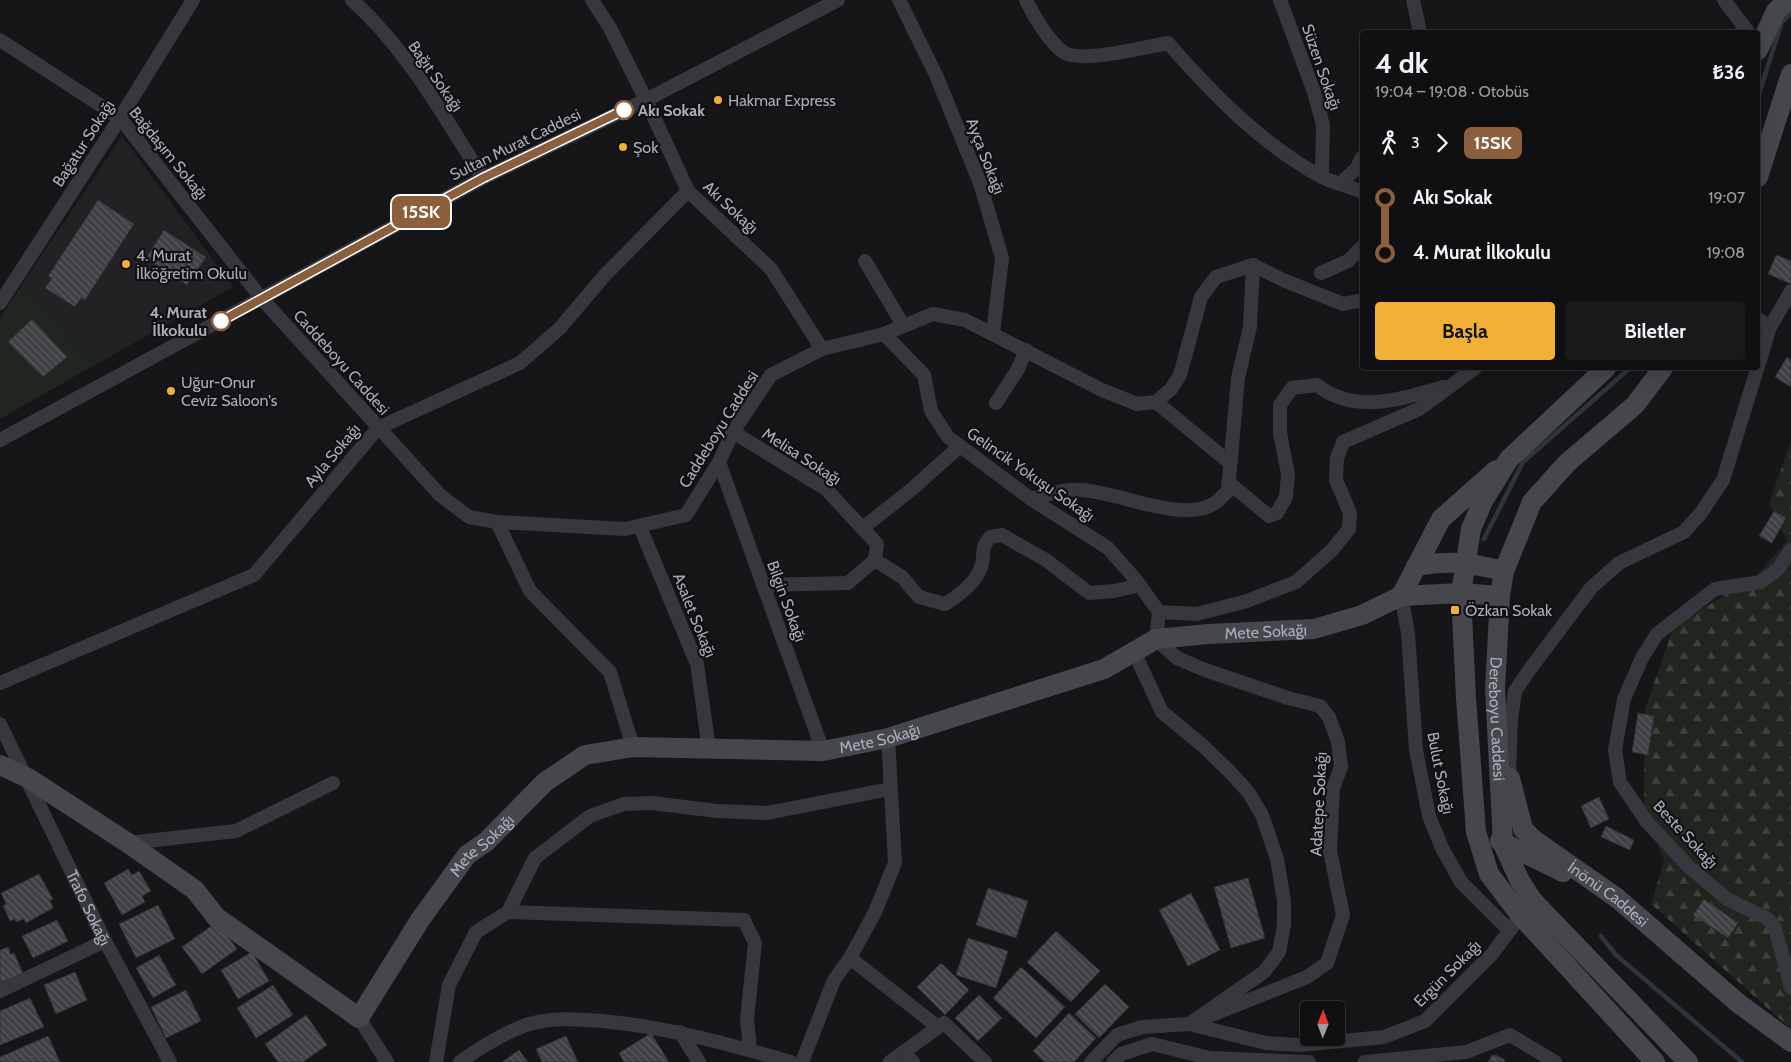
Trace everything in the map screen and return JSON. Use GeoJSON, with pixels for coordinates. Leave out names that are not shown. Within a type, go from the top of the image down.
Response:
{"type":"FeatureCollection","features":[{"type":"Feature","properties":{"kind":"main road"},"geometry":{"type":"LineString","coordinates":[[1760,37],[1776,11],[1788,0]]}},
{"type":"Feature","properties":{"kind":"main road"},"geometry":{"type":"LineString","coordinates":[[1760,171],[1789,85]]}},
{"type":"Feature","properties":{"kind":"main road","name":"Dereboyu Caddesi"},"geometry":{"type":"LineString","coordinates":[[1604,370],[1510,459],[1483,501],[1471,530],[1461,593],[1475,819],[1476,832],[1489,874],[1521,915],[1655,1062]]}},
{"type":"Feature","properties":{"kind":"main road","name":"Dereboyu Caddesi"},"geometry":{"type":"LineString","coordinates":[[1662,370],[1636,405],[1566,463],[1532,502],[1504,571],[1500,596],[1496,705],[1503,844],[1521,915],[1688,1062]]}},
{"type":"Feature","properties":{"kind":"main road"},"geometry":{"type":"LineString","coordinates":[[1401,596],[1441,520],[1474,488],[1510,459]]}},
{"type":"Feature","properties":{"kind":"main road"},"geometry":{"type":"LineString","coordinates":[[1416,566],[1443,561],[1465,562],[1504,571]]}},
{"type":"Feature","properties":{"kind":"main road","name":"Mete Sokağı"},"geometry":{"type":"LineString","coordinates":[[359,1018],[420,920],[467,855],[487,841],[545,782],[585,755],[633,747],[823,751],[888,738],[1104,669],[1156,639],[1208,634],[1314,629],[1362,615],[1401,596],[1461,593],[1500,596]]}},
{"type":"Feature","properties":{"kind":"main road","name":"İnönü Caddesi"},"geometry":{"type":"LineString","coordinates":[[1496,705],[1509,775],[1523,829],[1534,840],[1617,898],[1738,1003],[1791,1042]]}},
{"type":"Feature","properties":{"kind":"main road"},"geometry":{"type":"LineString","coordinates":[[0,765],[28,778],[128,843],[195,890],[216,917],[359,1018]]}},
{"type":"Feature","properties":{"kind":"main road"},"geometry":{"type":"LineString","coordinates":[[1475,819],[1503,844],[1617,898]]}},
{"type":"Feature","properties":{"kind":"main road"},"geometry":{"type":"LineString","coordinates":[[1521,915],[1532,881],[1538,873],[1548,870],[1559,870]]}},
{"type":"Feature","properties":{"kind":"street","name":"Bağatur Sokağı"},"geometry":{"type":"LineString","coordinates":[[0,303],[120,118],[193,0]]}},
{"type":"Feature","properties":{"kind":"street","name":"Bağıt Sokağı"},"geometry":{"type":"LineString","coordinates":[[352,0],[371,17],[427,89],[483,178]]}},
{"type":"Feature","properties":{"kind":"street","name":"Akı Sokağı"},"geometry":{"type":"LineString","coordinates":[[592,0],[610,28],[688,191],[771,269],[822,349]]}},
{"type":"Feature","properties":{"kind":"street","name":"Sultan Murat Caddesi"},"geometry":{"type":"LineString","coordinates":[[0,440],[483,178],[646,100],[838,0]]}},
{"type":"Feature","properties":{"kind":"street","name":"Ayça Sokağı"},"geometry":{"type":"LineString","coordinates":[[899,0],[936,75],[980,183],[1002,258],[993,333]]}},
{"type":"Feature","properties":{"kind":"street"},"geometry":{"type":"LineString","coordinates":[[1026,0],[1036,21],[1064,53],[1079,58],[1168,43],[1245,123],[1286,155],[1322,177],[1360,191]]}},
{"type":"Feature","properties":{"kind":"street","name":"Süzen Sokağı"},"geometry":{"type":"LineString","coordinates":[[1280,0],[1314,92],[1323,125],[1322,177]]}},
{"type":"Feature","properties":{"kind":"street"},"geometry":{"type":"LineString","coordinates":[[1414,0],[1420,30]]}},
{"type":"Feature","properties":{"kind":"street"},"geometry":{"type":"LineString","coordinates":[[1724,0],[1746,30]]}},
{"type":"Feature","properties":{"kind":"street","name":"Bağdaşım Sokağı"},"geometry":{"type":"LineString","coordinates":[[0,40],[120,118],[262,299]]}},
{"type":"Feature","properties":{"kind":"street"},"geometry":{"type":"LineString","coordinates":[[1341,183],[1357,168],[1360,161]]}},
{"type":"Feature","properties":{"kind":"street","name":"Ayla Sokağı"},"geometry":{"type":"LineString","coordinates":[[0,683],[254,575],[378,428],[520,363],[560,328],[604,276],[688,191]]}},
{"type":"Feature","properties":{"kind":"street"},"geometry":{"type":"LineString","coordinates":[[1321,273],[1348,261],[1360,249]]}},
{"type":"Feature","properties":{"kind":"street"},"geometry":{"type":"LineString","coordinates":[[865,261],[903,324]]}},
{"type":"Feature","properties":{"kind":"street"},"geometry":{"type":"LineString","coordinates":[[1230,463],[1156,402],[1171,389],[1180,375],[1201,297],[1216,277],[1253,265],[1283,280],[1343,304],[1360,300]]}},
{"type":"Feature","properties":{"kind":"street"},"geometry":{"type":"LineString","coordinates":[[1031,498],[1070,490],[1190,510],[1213,505],[1228,491],[1238,378],[1250,328],[1253,265]]}},
{"type":"Feature","properties":{"kind":"street"},"geometry":{"type":"LineString","coordinates":[[1760,360],[1770,327],[1791,292]]}},
{"type":"Feature","properties":{"kind":"street","name":"Caddeboyu Caddesi"},"geometry":{"type":"LineString","coordinates":[[262,299],[378,428],[448,500],[469,516],[497,522],[625,529],[686,515],[719,462],[733,432],[770,375],[822,349],[884,334],[903,324],[933,314],[966,320],[1102,390],[1137,404],[1156,402]]}},
{"type":"Feature","properties":{"kind":"street"},"geometry":{"type":"LineString","coordinates":[[1760,320],[1770,327]]}},
{"type":"Feature","properties":{"kind":"street","name":"Gelincik Yokuşu Sokağı"},"geometry":{"type":"LineString","coordinates":[[884,334],[924,376],[931,411],[948,437],[1031,498],[1108,548],[1140,585],[1159,612]]}},
{"type":"Feature","properties":{"kind":"street"},"geometry":{"type":"LineString","coordinates":[[996,403],[1018,369],[1026,350]]}},
{"type":"Feature","properties":{"kind":"street"},"geometry":{"type":"LineString","coordinates":[[1156,639],[1159,612],[1197,614],[1247,600],[1296,582],[1332,550],[1349,529],[1350,513],[1336,480],[1337,458],[1343,442],[1419,409],[1472,370]]}},
{"type":"Feature","properties":{"kind":"street"},"geometry":{"type":"LineString","coordinates":[[1509,775],[1511,719],[1516,691],[1530,669],[1591,588],[1619,562],[1684,532],[1701,513],[1723,480],[1757,370]]}},
{"type":"Feature","properties":{"kind":"street"},"geometry":{"type":"LineString","coordinates":[[1228,482],[1269,516],[1277,513],[1286,497],[1288,474],[1280,433],[1280,405],[1292,388],[1317,386],[1330,395],[1361,404],[1403,399],[1453,385]]}},
{"type":"Feature","properties":{"kind":"street","name":"Melisa Sokağı"},"geometry":{"type":"LineString","coordinates":[[733,432],[826,489],[864,527],[877,544],[875,560]]}},
{"type":"Feature","properties":{"kind":"street"},"geometry":{"type":"LineString","coordinates":[[864,527],[912,489],[960,446]]}},
{"type":"Feature","properties":{"kind":"street","name":"Bilgin Sokağı"},"geometry":{"type":"LineString","coordinates":[[719,462],[823,751]]}},
{"type":"Feature","properties":{"kind":"street"},"geometry":{"type":"LineString","coordinates":[[497,522],[530,591],[610,672],[633,747]]}},
{"type":"Feature","properties":{"kind":"street","name":"Asalet Sokağı"},"geometry":{"type":"LineString","coordinates":[[640,527],[697,664],[708,749]]}},
{"type":"Feature","properties":{"kind":"street"},"geometry":{"type":"LineString","coordinates":[[763,585],[848,583],[875,560],[902,577],[919,597],[944,604],[962,593],[981,568],[983,546],[990,537],[1002,535],[1046,560],[1089,593],[1114,591],[1140,585]]}},
{"type":"Feature","properties":{"kind":"street","name":"Beste Sokağı"},"geometry":{"type":"LineString","coordinates":[[1791,550],[1778,569],[1761,582],[1715,589],[1657,634],[1642,658],[1624,699],[1615,750],[1620,782],[1647,822],[1690,867],[1727,899],[1768,919],[1775,928],[1791,988]]}},
{"type":"Feature","properties":{"kind":"street","name":"Bulut Sokağı"},"geometry":{"type":"LineString","coordinates":[[1401,596],[1408,633],[1416,750],[1429,816],[1442,848],[1461,882],[1521,915]]}},
{"type":"Feature","properties":{"kind":"street","name":"Adatepe Sokağı"},"geometry":{"type":"LineString","coordinates":[[1156,639],[1177,658],[1205,670],[1288,698],[1320,706],[1329,717],[1338,742],[1340,767],[1333,788],[1330,851],[1343,915],[1327,963],[1307,977],[1189,1024]]}},
{"type":"Feature","properties":{"kind":"street"},"geometry":{"type":"LineString","coordinates":[[1091,1062],[1117,1035],[1142,1027],[1189,1024],[1264,972],[1279,952],[1284,925],[1284,901],[1277,859],[1262,815],[1249,793],[1202,745],[1162,712],[1134,652]]}},
{"type":"Feature","properties":{"kind":"street","name":"Trafo Sokağı"},"geometry":{"type":"LineString","coordinates":[[0,724],[106,941],[170,1062]]}},
{"type":"Feature","properties":{"kind":"street"},"geometry":{"type":"LineString","coordinates":[[802,1062],[834,980],[850,958],[875,912],[895,863],[888,738]]}},
{"type":"Feature","properties":{"kind":"street"},"geometry":{"type":"LineString","coordinates":[[128,843],[236,831],[333,783]]}},
{"type":"Feature","properties":{"kind":"street"},"geometry":{"type":"LineString","coordinates":[[436,1062],[449,985],[476,932],[508,912],[535,858],[590,816],[624,804],[652,802],[717,811],[767,813],[890,789]]}},
{"type":"Feature","properties":{"kind":"street"},"geometry":{"type":"LineString","coordinates":[[508,912],[744,920],[755,943],[747,1019],[750,1050]]}},
{"type":"Feature","properties":{"kind":"street","name":"Ergün Sokağı"},"geometry":{"type":"LineString","coordinates":[[1189,1024],[1266,1043],[1291,1045],[1343,1043],[1384,1037],[1425,1021],[1492,954],[1521,915]]}},
{"type":"Feature","properties":{"kind":"street"},"geometry":{"type":"LineString","coordinates":[[0,992],[106,941]]}},
{"type":"Feature","properties":{"kind":"street"},"geometry":{"type":"LineString","coordinates":[[850,958],[941,1025],[985,1062]]}},
{"type":"Feature","properties":{"kind":"street"},"geometry":{"type":"LineString","coordinates":[[359,1018],[387,1062]]}},
{"type":"Feature","properties":{"kind":"street"},"geometry":{"type":"LineString","coordinates":[[460,1062],[488,1042],[528,1024],[567,1018],[648,1026],[680,1032],[791,1062]]}},
{"type":"Feature","properties":{"kind":"street"},"geometry":{"type":"LineString","coordinates":[[890,1062],[909,1058],[941,1025]]}},
{"type":"Feature","properties":{"kind":"street"},"geometry":{"type":"LineString","coordinates":[[680,1032],[699,1062]]}},
{"type":"Feature","properties":{"kind":"street"},"geometry":{"type":"LineString","coordinates":[[1365,1062],[1466,1052],[1510,1036],[1555,1062]]}},
{"type":"Feature","properties":{"kind":"street"},"geometry":{"type":"LineString","coordinates":[[1113,1062],[1121,1054],[1152,1044],[1216,1060],[1232,1062]]}},
{"type":"Feature","properties":{"kind":"street"},"geometry":{"type":"LineString","coordinates":[[1216,1060],[1309,1062]]}},
{"type":"Feature","properties":{"kind":"shaded area","name":"4. Murat İlköğretim Okulu"},"geometry":{"type":"Polygon","coordinates":[[[122,136],[233,287],[93,366],[21,286],[122,136]]]}},
{"type":"Feature","properties":{"kind":"green space"},"geometry":{"type":"Polygon","coordinates":[[[21,286],[93,366],[0,419],[0,318],[21,286]]]}},
{"type":"Feature","properties":{"kind":"green space"},"geometry":{"type":"Polygon","coordinates":[[[1791,441],[1791,1029],[1651,904],[1664,861],[1644,808],[1645,709],[1674,626],[1756,576],[1787,541],[1769,503],[1791,441]]]}},
{"type":"Feature","properties":{"kind":"building"},"geometry":{"type":"Polygon","coordinates":[[[98,200],[134,224],[85,300],[81,298],[75,307],[45,288],[52,278],[48,276],[98,200]]]}},
{"type":"Feature","properties":{"kind":"building"},"geometry":{"type":"Polygon","coordinates":[[[164,230],[206,257],[187,285],[146,258],[164,230]]]}},
{"type":"Feature","properties":{"kind":"building"},"geometry":{"type":"Polygon","coordinates":[[[1776,255],[1791,261],[1791,284],[1768,274],[1776,255]]]}},
{"type":"Feature","properties":{"kind":"building"},"geometry":{"type":"Polygon","coordinates":[[[32,319],[67,357],[43,377],[8,342],[32,319]]]}},
{"type":"Feature","properties":{"kind":"building"},"geometry":{"type":"Polygon","coordinates":[[[1787,357],[1791,360],[1791,387],[1775,377],[1787,357]]]}},
{"type":"Feature","properties":{"kind":"building"},"geometry":{"type":"Polygon","coordinates":[[[1774,511],[1786,518],[1772,543],[1759,536],[1774,511]]]}},
{"type":"Feature","properties":{"kind":"building"},"geometry":{"type":"Polygon","coordinates":[[[1638,713],[1654,716],[1648,755],[1632,752],[1638,713]]]}},
{"type":"Feature","properties":{"kind":"building"},"geometry":{"type":"Polygon","coordinates":[[[1599,797],[1609,819],[1591,828],[1581,806],[1599,797]]]}},
{"type":"Feature","properties":{"kind":"building"},"geometry":{"type":"Polygon","coordinates":[[[1606,826],[1634,840],[1630,850],[1601,837],[1606,826]]]}},
{"type":"Feature","properties":{"kind":"building"},"geometry":{"type":"Polygon","coordinates":[[[128,869],[132,875],[139,871],[151,891],[142,896],[145,902],[122,915],[104,883],[128,869]]]}},
{"type":"Feature","properties":{"kind":"building"},"geometry":{"type":"Polygon","coordinates":[[[39,874],[53,899],[50,900],[53,908],[26,923],[24,919],[16,922],[15,919],[10,921],[3,906],[6,904],[1,893],[39,874]]]}},
{"type":"Feature","properties":{"kind":"building"},"geometry":{"type":"Polygon","coordinates":[[[1248,878],[1265,938],[1231,948],[1214,887],[1248,878]]]}},
{"type":"Feature","properties":{"kind":"building"},"geometry":{"type":"Polygon","coordinates":[[[988,888],[1028,901],[1016,938],[976,925],[988,888]]]}},
{"type":"Feature","properties":{"kind":"building"},"geometry":{"type":"Polygon","coordinates":[[[1191,893],[1220,950],[1188,966],[1159,910],[1191,893]]]}},
{"type":"Feature","properties":{"kind":"building"},"geometry":{"type":"Polygon","coordinates":[[[1704,899],[1738,923],[1728,938],[1693,915],[1704,899]]]}},
{"type":"Feature","properties":{"kind":"building"},"geometry":{"type":"Polygon","coordinates":[[[158,905],[175,939],[136,958],[119,924],[158,905]]]}},
{"type":"Feature","properties":{"kind":"building"},"geometry":{"type":"Polygon","coordinates":[[[57,920],[68,941],[33,958],[22,936],[57,920]]]}},
{"type":"Feature","properties":{"kind":"building"},"geometry":{"type":"Polygon","coordinates":[[[217,922],[237,949],[202,974],[182,947],[217,922]]]}},
{"type":"Feature","properties":{"kind":"building"},"geometry":{"type":"Polygon","coordinates":[[[1056,931],[1100,971],[1071,1002],[1027,962],[1056,931]]]}},
{"type":"Feature","properties":{"kind":"building"},"geometry":{"type":"Polygon","coordinates":[[[968,938],[1008,951],[996,988],[956,975],[968,938]]]}},
{"type":"Feature","properties":{"kind":"building"},"geometry":{"type":"Polygon","coordinates":[[[9,947],[10,954],[14,953],[23,973],[0,983],[0,950],[9,947]]]}},
{"type":"Feature","properties":{"kind":"building"},"geometry":{"type":"Polygon","coordinates":[[[252,952],[269,981],[238,999],[221,970],[252,952]]]}},
{"type":"Feature","properties":{"kind":"building"},"geometry":{"type":"Polygon","coordinates":[[[159,955],[176,985],[153,998],[136,968],[159,955]]]}},
{"type":"Feature","properties":{"kind":"building"},"geometry":{"type":"Polygon","coordinates":[[[941,963],[969,990],[945,1015],[917,987],[941,963]]]}},
{"type":"Feature","properties":{"kind":"building"},"geometry":{"type":"Polygon","coordinates":[[[1021,967],[1065,1007],[1036,1038],[993,998],[1021,967]]]}},
{"type":"Feature","properties":{"kind":"building"},"geometry":{"type":"Polygon","coordinates":[[[75,972],[87,1000],[56,1014],[44,985],[75,972]]]}},
{"type":"Feature","properties":{"kind":"building"},"geometry":{"type":"Polygon","coordinates":[[[1105,984],[1129,1007],[1099,1038],[1075,1014],[1105,984]]]}},
{"type":"Feature","properties":{"kind":"building"},"geometry":{"type":"Polygon","coordinates":[[[273,985],[293,1015],[256,1038],[237,1008],[273,985]]]}},
{"type":"Feature","properties":{"kind":"building"},"geometry":{"type":"Polygon","coordinates":[[[186,990],[201,1021],[166,1038],[151,1007],[186,990]]]}},
{"type":"Feature","properties":{"kind":"building"},"geometry":{"type":"Polygon","coordinates":[[[979,995],[1002,1018],[978,1041],[955,1018],[979,995]]]}},
{"type":"Feature","properties":{"kind":"building"},"geometry":{"type":"Polygon","coordinates":[[[30,998],[44,1027],[0,1045],[0,1011],[30,998]]]}},
{"type":"Feature","properties":{"kind":"building"},"geometry":{"type":"Polygon","coordinates":[[[1069,1013],[1096,1038],[1074,1062],[1045,1062],[1033,1051],[1069,1013]]]}},
{"type":"Feature","properties":{"kind":"building"},"geometry":{"type":"Polygon","coordinates":[[[306,1015],[327,1045],[303,1062],[278,1062],[265,1044],[306,1015]]]}},
{"type":"Feature","properties":{"kind":"building"},"geometry":{"type":"Polygon","coordinates":[[[651,1033],[669,1062],[624,1062],[619,1053],[651,1033]]]}},
{"type":"Feature","properties":{"kind":"building"},"geometry":{"type":"Polygon","coordinates":[[[48,1036],[60,1062],[0,1062],[0,1057],[48,1036]]]}},
{"type":"Feature","properties":{"kind":"building"},"geometry":{"type":"Polygon","coordinates":[[[566,1036],[578,1062],[542,1062],[536,1049],[566,1036]]]}},
{"type":"Feature","properties":{"kind":"building"},"geometry":{"type":"Polygon","coordinates":[[[519,1050],[528,1062],[502,1062],[519,1050]]]}},
{"type":"Feature","properties":{"kind":"building"},"geometry":{"type":"Polygon","coordinates":[[[1492,1055],[1505,1060],[1504,1062],[1488,1062],[1492,1055]]]}},
{"type":"Feature","properties":{"kind":"waterway"},"geometry":{"type":"LineString","coordinates":[[1760,91],[1782,22],[1791,13]]}},
{"type":"Feature","properties":{"kind":"waterway"},"geometry":{"type":"LineString","coordinates":[[1484,539],[1523,462],[1628,370]]}},
{"type":"Feature","properties":{"kind":"waterway"},"geometry":{"type":"LineString","coordinates":[[1601,936],[1616,955],[1742,1062]]}},
{"type":"Feature","properties":{"kind":"bus line","name":"15SK"},"geometry":{"type":"LineString","coordinates":[[221,321],[483,178],[624,110]]}},
{"type":"Feature","properties":{"kind":"place","name":"Hakmar Express"},"geometry":{"type":"Point","coordinates":[718,100]}},
{"type":"Feature","properties":{"kind":"place","name":"Akı Sokak"},"geometry":{"type":"Point","coordinates":[624,110]}},
{"type":"Feature","properties":{"kind":"place","name":"Şok"},"geometry":{"type":"Point","coordinates":[623,147]}},
{"type":"Feature","properties":{"kind":"place","name":"4. Murat İlköğretim Okulu"},"geometry":{"type":"Point","coordinates":[126,264]}},
{"type":"Feature","properties":{"kind":"place","name":"4. Murat İlkokulu"},"geometry":{"type":"Point","coordinates":[221,321]}},
{"type":"Feature","properties":{"kind":"place","name":"Uğur-Onur Ceviz Saloon's"},"geometry":{"type":"Point","coordinates":[171,391]}},
{"type":"Feature","properties":{"kind":"place","name":"Özkan Sokak"},"geometry":{"type":"Point","coordinates":[1455,610]}}]}
